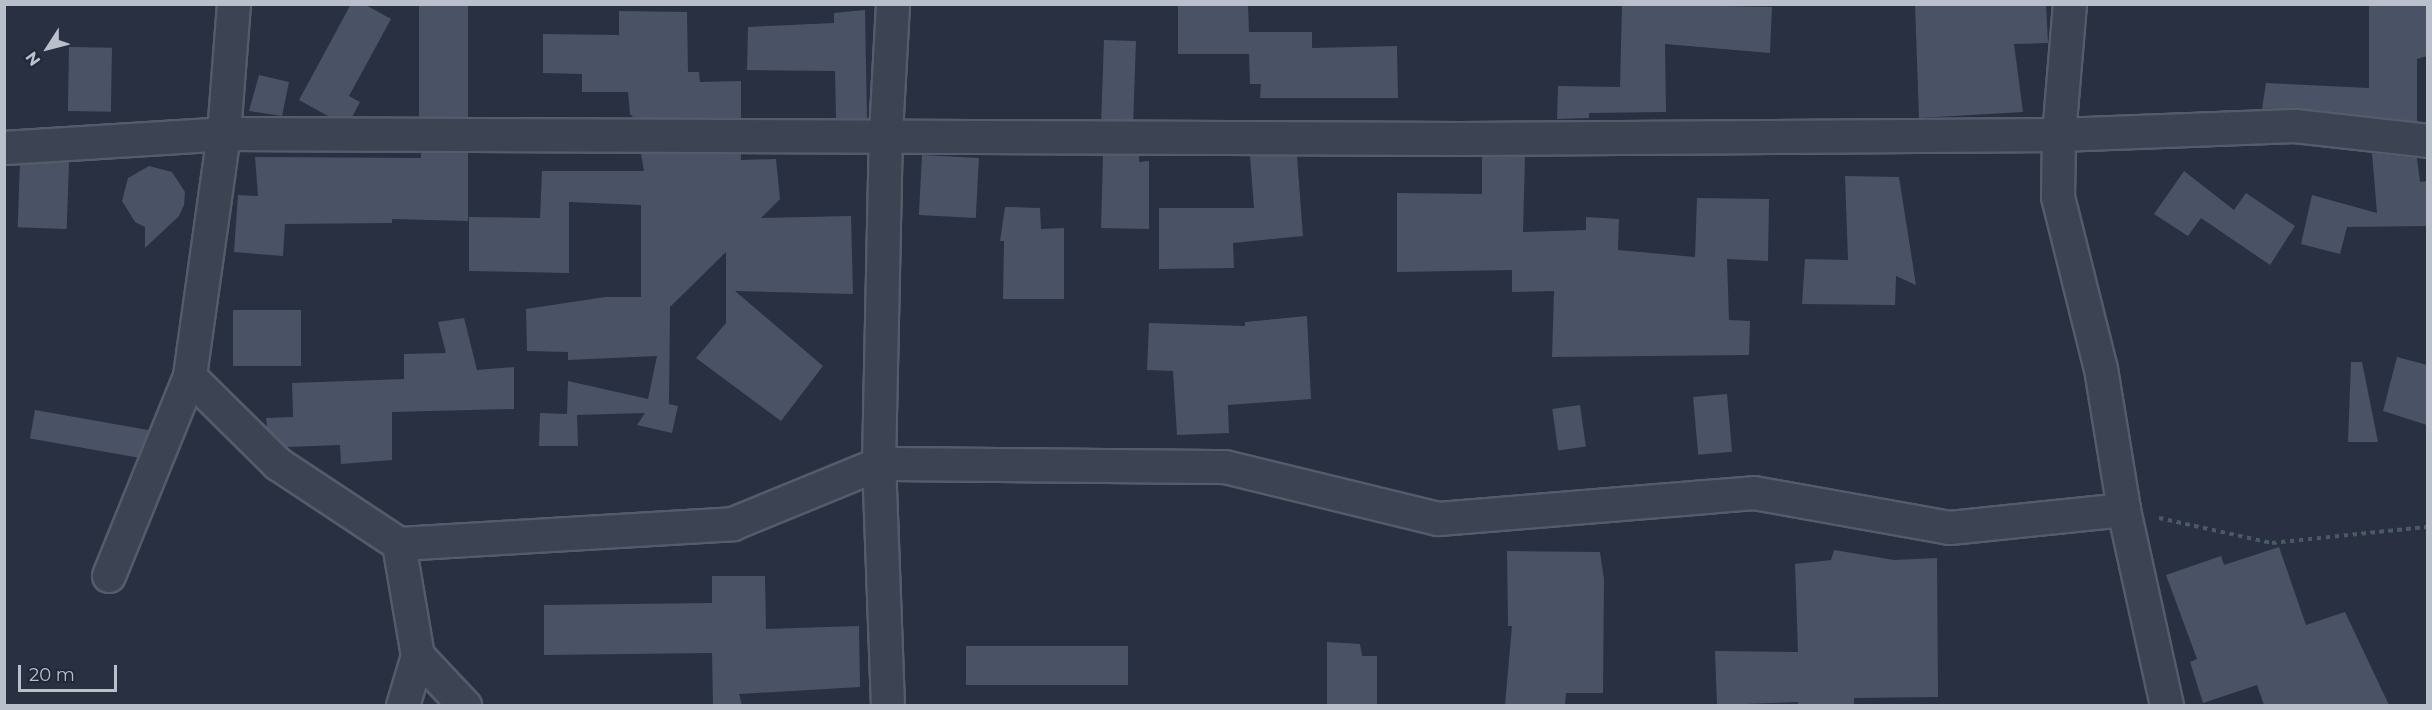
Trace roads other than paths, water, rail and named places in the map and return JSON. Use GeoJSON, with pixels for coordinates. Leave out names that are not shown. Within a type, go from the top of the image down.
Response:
{"type":"FeatureCollection","features":[{"type":"Feature","properties":{"kind":"street"},"geometry":{"type":"LineString","coordinates":[[888,705],[879,464],[886,134],[893,4]]}},
{"type":"Feature","properties":{"kind":"street"},"geometry":{"type":"LineString","coordinates":[[2070,4],[2059,135],[2058,197],[2101,369],[2124,510],[2167,705]]}},
{"type":"Feature","properties":{"kind":"street"},"geometry":{"type":"LineString","coordinates":[[109,576],[190,377],[224,134],[234,5]]}},
{"type":"Feature","properties":{"kind":"street"},"geometry":{"type":"LineString","coordinates":[[4,148],[224,134],[886,134],[1461,139],[2059,135],[2295,126],[2427,141]]}},
{"type":"Feature","properties":{"kind":"street"},"geometry":{"type":"LineString","coordinates":[[190,377],[278,464],[399,543],[733,524],[879,464],[1225,467],[1439,519],[1754,493],[1950,528],[2124,510]]}},
{"type":"Feature","properties":{"kind":"street"},"geometry":{"type":"LineString","coordinates":[[399,543],[418,656],[403,705]]}},
{"type":"Feature","properties":{"kind":"street"},"geometry":{"type":"LineString","coordinates":[[418,656],[465,705]]}}]}
